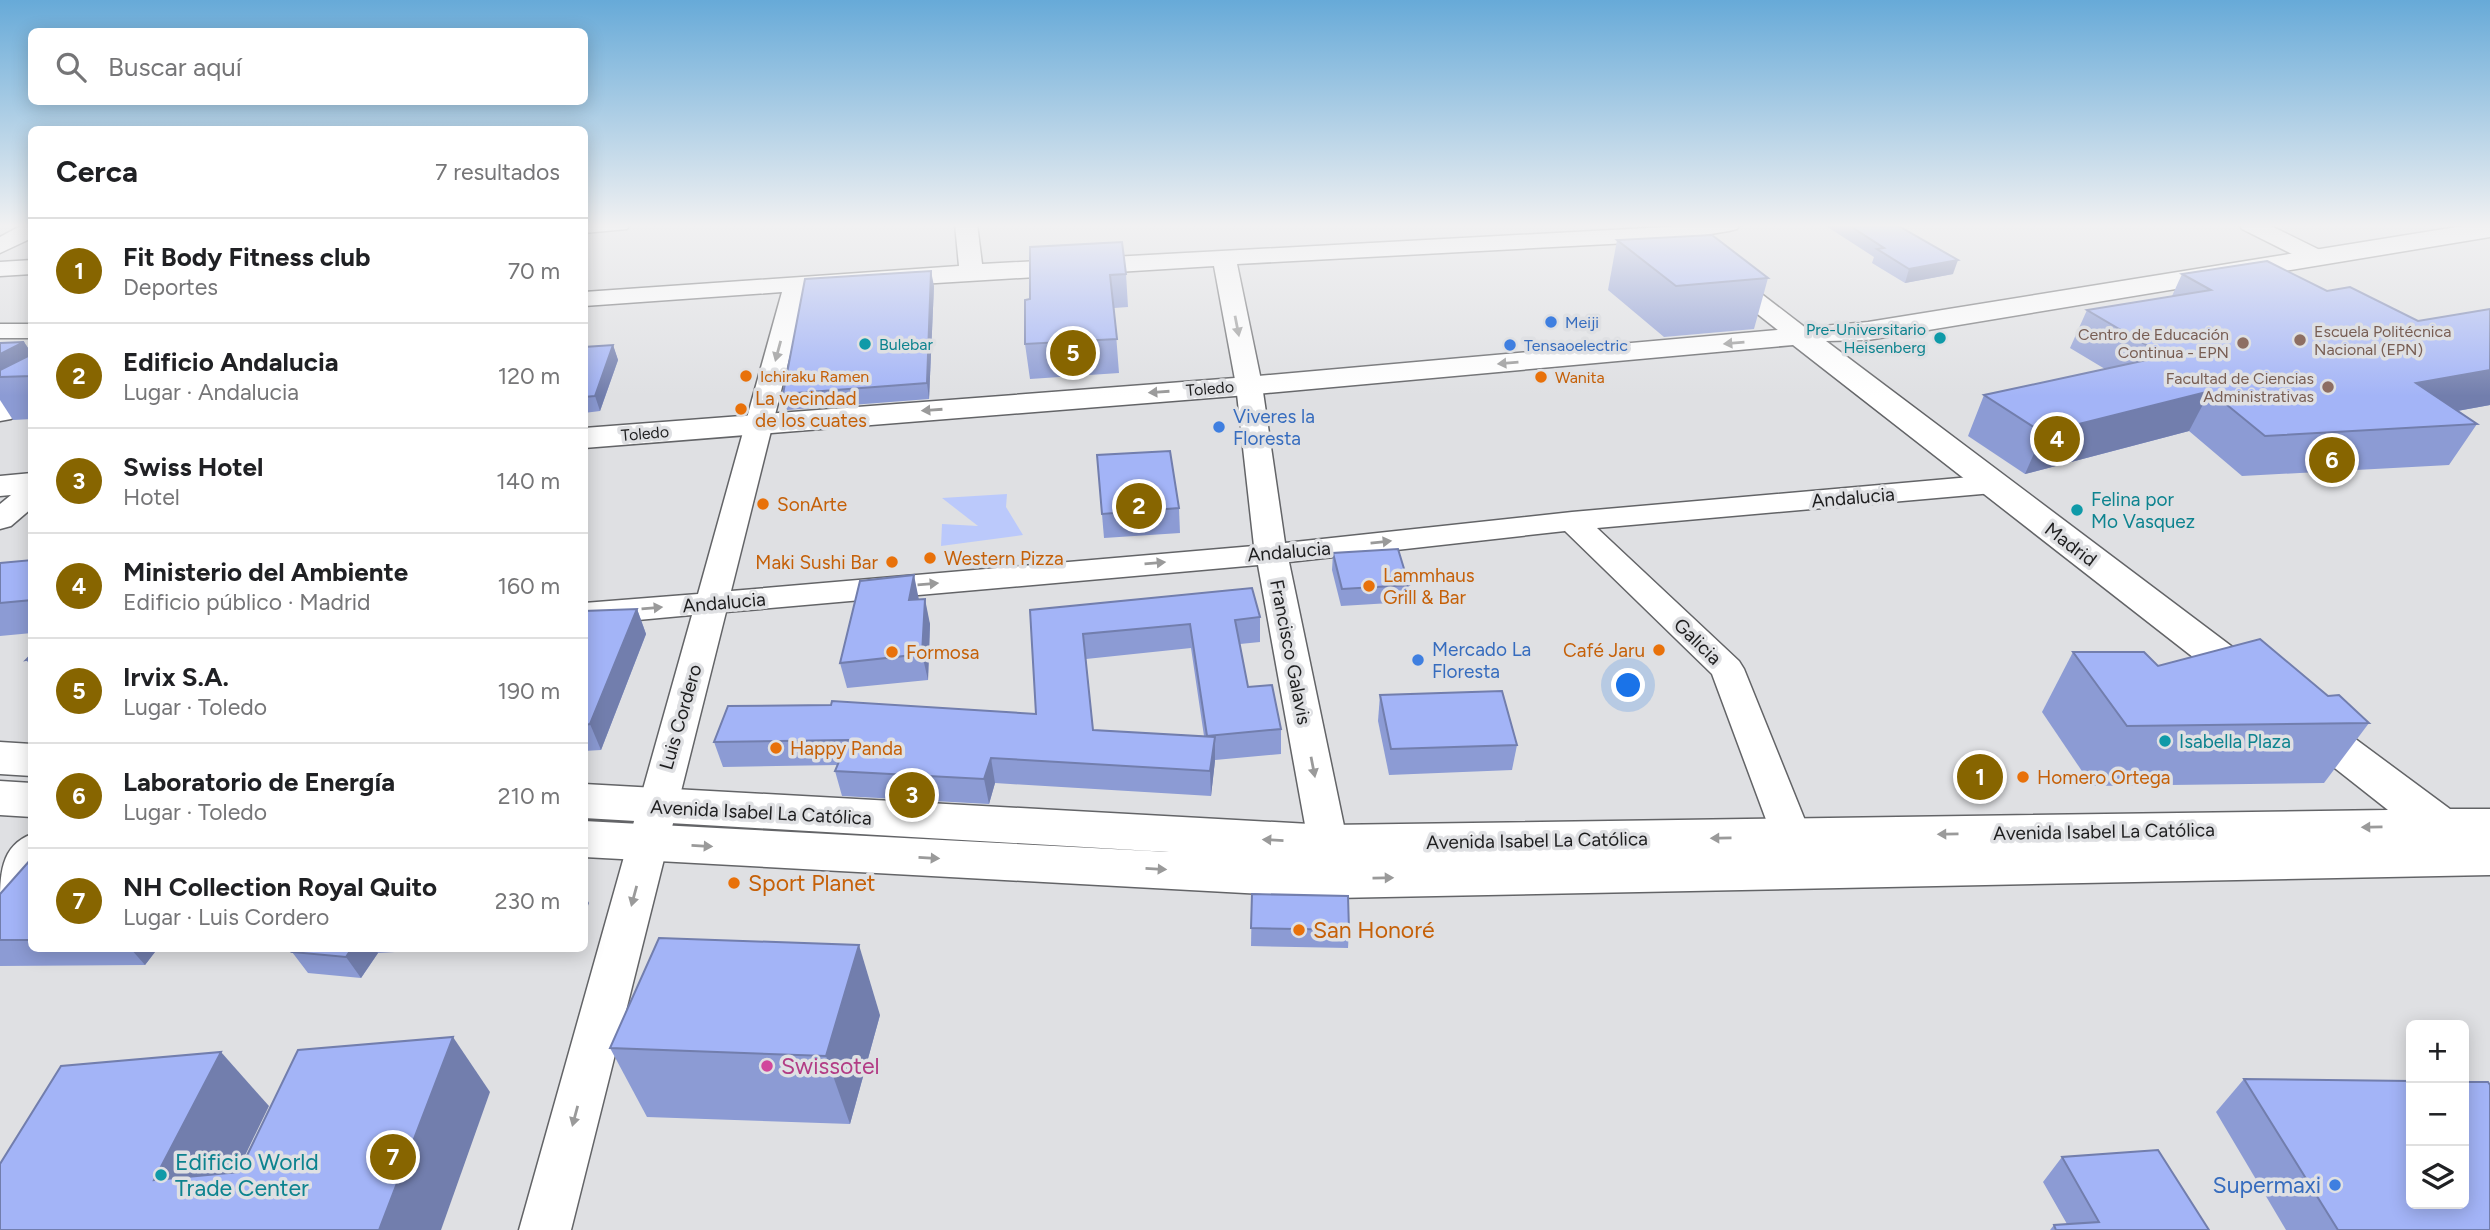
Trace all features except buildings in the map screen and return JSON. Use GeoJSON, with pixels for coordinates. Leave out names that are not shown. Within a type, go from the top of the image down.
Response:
{"type":"FeatureCollection","features":[{"type":"Feature","properties":{"kind":"street"},"geometry":{"type":"LineString","coordinates":[[588,299],[844,281]]}},
{"type":"Feature","properties":{"kind":"street","name":"Francisco Galavis"},"geometry":{"type":"LineString","coordinates":[[1228,281],[1249,385],[1272,554],[1331,861]]}},
{"type":"Feature","properties":{"kind":"street","name":"Madrid"},"geometry":{"type":"LineString","coordinates":[[1730,281],[2440,826]]}},
{"type":"Feature","properties":{"kind":"street","name":"Toledo"},"geometry":{"type":"LineString","coordinates":[[588,438],[1249,385],[1868,331],[2147,281]]}},
{"type":"Feature","properties":{"kind":"street","name":"Luis Cordero"},"geometry":{"type":"LineString","coordinates":[[545,1230],[796,285]]}},
{"type":"Feature","properties":{"kind":"street"},"geometry":{"type":"LineString","coordinates":[[0,331],[28,331]]}},
{"type":"Feature","properties":{"kind":"street"},"geometry":{"type":"LineString","coordinates":[[0,392],[28,377]]}},
{"type":"Feature","properties":{"kind":"street"},"geometry":{"type":"LineString","coordinates":[[0,412],[28,396]]}},
{"type":"Feature","properties":{"kind":"street"},"geometry":{"type":"LineString","coordinates":[[0,486],[28,482]]}},
{"type":"Feature","properties":{"kind":"street","name":"Andalucia"},"geometry":{"type":"LineString","coordinates":[[588,614],[1272,554],[1572,521],[1993,484]]}},
{"type":"Feature","properties":{"kind":"street"},"geometry":{"type":"LineString","coordinates":[[0,520],[28,496]]}},
{"type":"Feature","properties":{"kind":"street","name":"Galicia"},"geometry":{"type":"LineString","coordinates":[[1572,521],[1727,669],[1800,854]]}},
{"type":"Feature","properties":{"kind":"street"},"geometry":{"type":"LineString","coordinates":[[0,758],[28,760]]}},
{"type":"Feature","properties":{"kind":"street"},"geometry":{"type":"LineString","coordinates":[[0,798],[28,800]]}},
{"type":"Feature","properties":{"kind":"street","name":"Avenida Isabel La Católica"},"geometry":{"type":"LineString","coordinates":[[588,802],[652,825]]}},
{"type":"Feature","properties":{"kind":"street","name":"Avenida Isabel La Católica"},"geometry":{"type":"LineString","coordinates":[[588,838],[652,825],[1331,861],[1800,854],[2488,851]]}},
{"type":"Feature","properties":{"kind":"street","name":"Avenida Isabel La Católica"},"geometry":{"type":"LineString","coordinates":[[1800,854],[2440,826],[2488,851]]}},
{"type":"Feature","properties":{"kind":"street"},"geometry":{"type":"LineString","coordinates":[[0,891],[28,854]]}},
{"type":"Feature","properties":{"kind":"shaded area"},"geometry":{"type":"Polygon","coordinates":[[[1007,494],[1006,507],[1023,535],[941,546],[942,524],[978,526],[942,498],[1007,494]]]}},
{"type":"Feature","properties":{"kind":"place","name":"Meiji"},"geometry":{"type":"Point","coordinates":[1551,322]}},
{"type":"Feature","properties":{"kind":"place","name":"Pre-Universitario Heisenberg"},"geometry":{"type":"Point","coordinates":[1940,338]}},
{"type":"Feature","properties":{"kind":"place","name":"Escuela Politécnica Nacional (EPN)"},"geometry":{"type":"Point","coordinates":[2300,340]}},
{"type":"Feature","properties":{"kind":"place","name":"Centro de Educación Continua - EPN"},"geometry":{"type":"Point","coordinates":[2243,343]}},
{"type":"Feature","properties":{"kind":"place","name":"Bulebar"},"geometry":{"type":"Point","coordinates":[865,344]}},
{"type":"Feature","properties":{"kind":"place","name":"Tensaoelectric"},"geometry":{"type":"Point","coordinates":[1510,345]}},
{"type":"Feature","properties":{"kind":"place","name":"Irvix S.A."},"geometry":{"type":"Point","coordinates":[1073,353]}},
{"type":"Feature","properties":{"kind":"place","name":"Ichiraku Ramen"},"geometry":{"type":"Point","coordinates":[746,376]}},
{"type":"Feature","properties":{"kind":"place","name":"Wanita"},"geometry":{"type":"Point","coordinates":[1541,377]}},
{"type":"Feature","properties":{"kind":"place","name":"Facultad de Ciencias Administrativas"},"geometry":{"type":"Point","coordinates":[2328,387]}},
{"type":"Feature","properties":{"kind":"place","name":"La vecindad de los cuates"},"geometry":{"type":"Point","coordinates":[741,409]}},
{"type":"Feature","properties":{"kind":"place","name":"Viveres la Floresta"},"geometry":{"type":"Point","coordinates":[1219,427]}},
{"type":"Feature","properties":{"kind":"place","name":"Ministerio del Ambiente"},"geometry":{"type":"Point","coordinates":[2057,439]}},
{"type":"Feature","properties":{"kind":"place","name":"Laboratorio de Energía"},"geometry":{"type":"Point","coordinates":[2332,460]}},
{"type":"Feature","properties":{"kind":"place","name":"SonArte"},"geometry":{"type":"Point","coordinates":[763,504]}},
{"type":"Feature","properties":{"kind":"place","name":"Edificio Andalucia"},"geometry":{"type":"Point","coordinates":[1139,506]}},
{"type":"Feature","properties":{"kind":"place","name":"Felina por Mo Vasquez"},"geometry":{"type":"Point","coordinates":[2077,510]}},
{"type":"Feature","properties":{"kind":"place","name":"Western Pizza"},"geometry":{"type":"Point","coordinates":[930,558]}},
{"type":"Feature","properties":{"kind":"place","name":"Maki Sushi Bar"},"geometry":{"type":"Point","coordinates":[892,562]}},
{"type":"Feature","properties":{"kind":"place","name":"Lammhaus Grill & Bar"},"geometry":{"type":"Point","coordinates":[1369,586]}},
{"type":"Feature","properties":{"kind":"place","name":"Café Jaru"},"geometry":{"type":"Point","coordinates":[1659,650]}},
{"type":"Feature","properties":{"kind":"place","name":"Formosa"},"geometry":{"type":"Point","coordinates":[892,652]}},
{"type":"Feature","properties":{"kind":"place","name":"Mercado La Floresta"},"geometry":{"type":"Point","coordinates":[1418,660]}},
{"type":"Feature","properties":{"kind":"place","name":"Isabella Plaza"},"geometry":{"type":"Point","coordinates":[2165,741]}},
{"type":"Feature","properties":{"kind":"place","name":"Happy Panda"},"geometry":{"type":"Point","coordinates":[776,748]}},
{"type":"Feature","properties":{"kind":"place","name":"Fit Body Fitness club"},"geometry":{"type":"Point","coordinates":[1980,777]}},
{"type":"Feature","properties":{"kind":"place","name":"Homero Ortega"},"geometry":{"type":"Point","coordinates":[2023,777]}},
{"type":"Feature","properties":{"kind":"place","name":"Swiss Hotel"},"geometry":{"type":"Point","coordinates":[912,795]}},
{"type":"Feature","properties":{"kind":"place","name":"Sport Planet"},"geometry":{"type":"Point","coordinates":[734,883]}},
{"type":"Feature","properties":{"kind":"place","name":"San Honoré"},"geometry":{"type":"Point","coordinates":[1299,930]}},
{"type":"Feature","properties":{"kind":"place","name":"Swissotel"},"geometry":{"type":"Point","coordinates":[767,1066]}},
{"type":"Feature","properties":{"kind":"place","name":"NH Collection Royal Quito"},"geometry":{"type":"Point","coordinates":[393,1157]}},
{"type":"Feature","properties":{"kind":"place","name":"Edificio World Trade Center"},"geometry":{"type":"Point","coordinates":[161,1175]}},
{"type":"Feature","properties":{"kind":"place","name":"Supermaxi"},"geometry":{"type":"Point","coordinates":[2335,1185]}}]}
